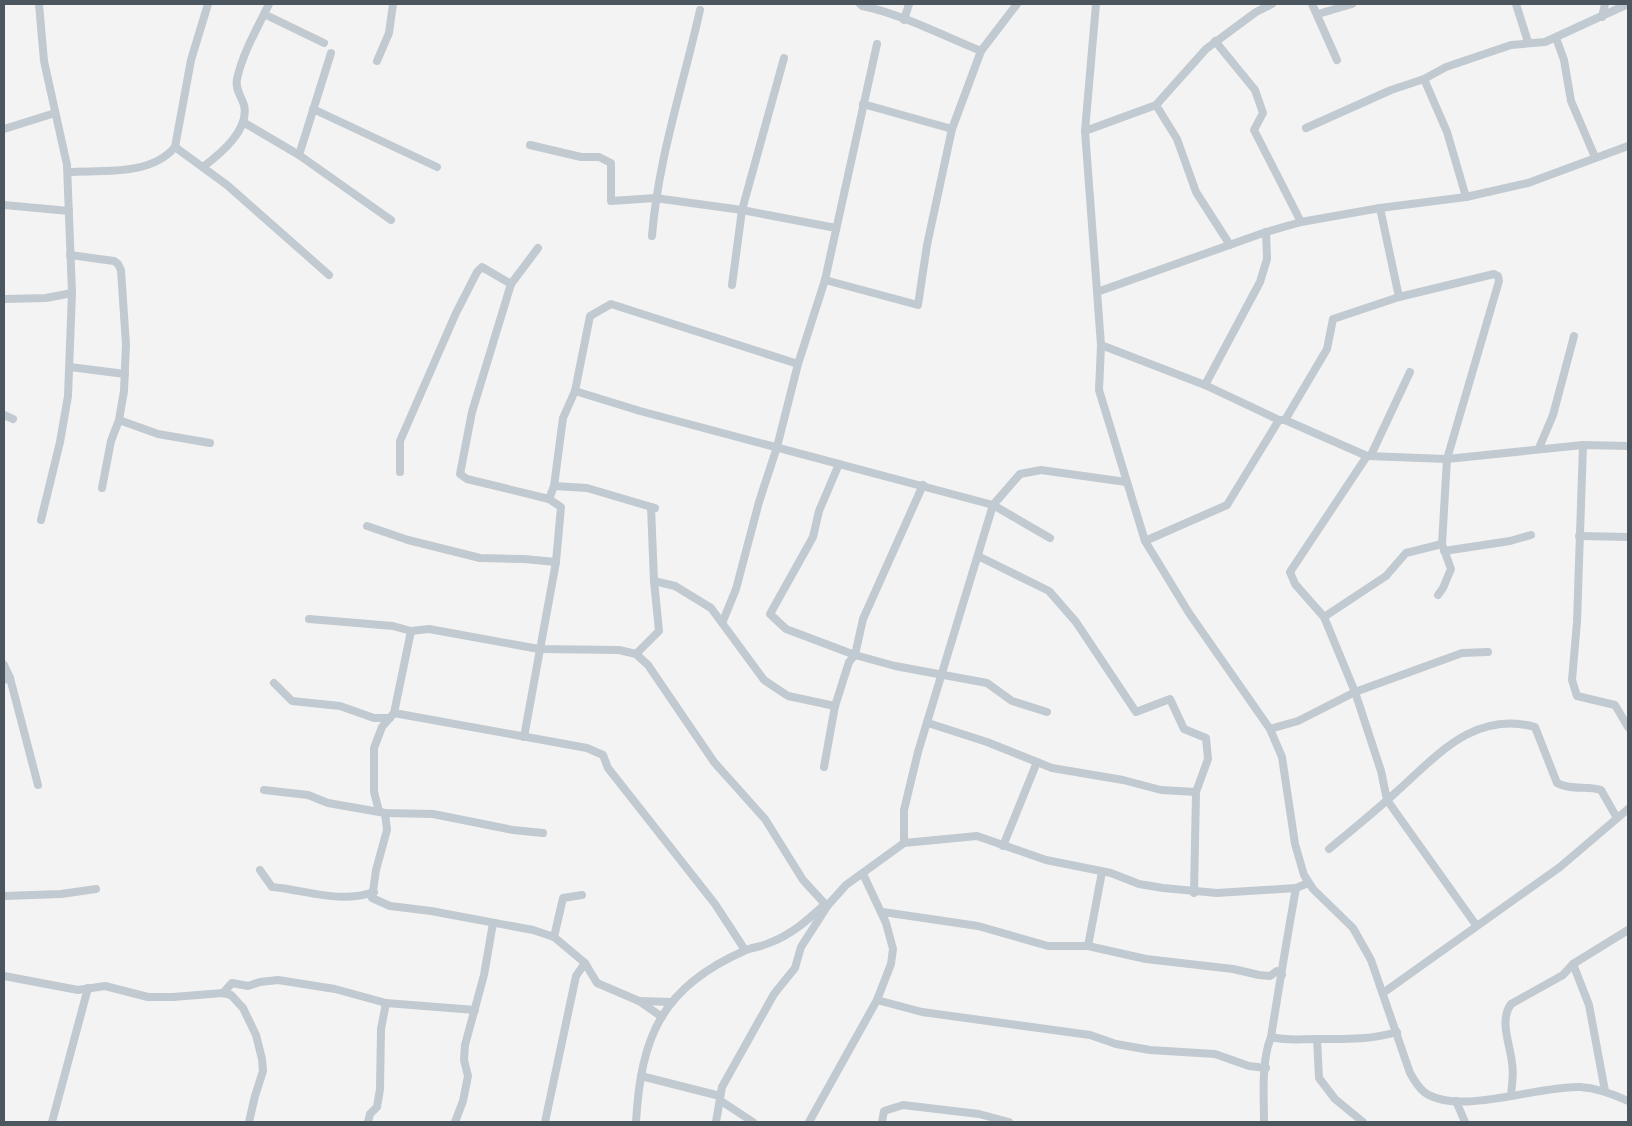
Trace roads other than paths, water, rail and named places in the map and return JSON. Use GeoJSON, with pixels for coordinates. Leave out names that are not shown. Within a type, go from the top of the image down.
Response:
{"type":"FeatureCollection","features":[{"type":"Feature","properties":{"kind":"street"},"geometry":{"type":"LineString","coordinates":[[38,4],[44,61],[68,172],[72,293],[68,396],[60,442],[42,520]]}},
{"type":"Feature","properties":{"kind":"street"},"geometry":{"type":"LineString","coordinates":[[68,172],[135,168],[153,164],[167,156],[175,146],[191,60],[208,4]]}},
{"type":"Feature","properties":{"kind":"street"},"geometry":{"type":"LineString","coordinates":[[204,167],[223,152],[243,122],[244,106],[236,82],[242,60],[269,4]]}},
{"type":"Feature","properties":{"kind":"street"},"geometry":{"type":"LineString","coordinates":[[377,61],[388,33],[393,4]]}},
{"type":"Feature","properties":{"kind":"street"},"geometry":{"type":"LineString","coordinates":[[860,4],[862,6],[887,10],[904,20],[981,51]]}},
{"type":"Feature","properties":{"kind":"street"},"geometry":{"type":"LineString","coordinates":[[904,20],[910,4]]}},
{"type":"Feature","properties":{"kind":"street"},"geometry":{"type":"LineString","coordinates":[[825,280],[918,305],[926,245],[952,129],[981,51],[1017,4]]}},
{"type":"Feature","properties":{"kind":"street"},"geometry":{"type":"LineString","coordinates":[[1096,4],[1085,131],[1101,345],[1099,390],[1145,541],[1189,614],[1270,729],[1282,757],[1297,851],[1300,865],[1308,883],[1353,928],[1371,960],[1398,1032],[1410,1073],[1417,1086],[1426,1093],[1441,1099],[1481,1100],[1566,1087],[1582,1087],[1605,1091],[1628,1100]]}},
{"type":"Feature","properties":{"kind":"street"},"geometry":{"type":"LineString","coordinates":[[1252,4],[1256,12]]}},
{"type":"Feature","properties":{"kind":"street"},"geometry":{"type":"LineString","coordinates":[[1085,131],[1156,105],[1215,41],[1256,12],[1272,4]]}},
{"type":"Feature","properties":{"kind":"street"},"geometry":{"type":"LineString","coordinates":[[1312,4],[1337,60]]}},
{"type":"Feature","properties":{"kind":"street"},"geometry":{"type":"LineString","coordinates":[[1318,14],[1352,4]]}},
{"type":"Feature","properties":{"kind":"street"},"geometry":{"type":"LineString","coordinates":[[1516,4],[1528,42]]}},
{"type":"Feature","properties":{"kind":"street"},"geometry":{"type":"LineString","coordinates":[[1602,16],[1605,4]]}},
{"type":"Feature","properties":{"kind":"street"},"geometry":{"type":"LineString","coordinates":[[1306,128],[1391,90],[1424,79],[1446,67],[1511,45],[1545,42],[1556,38],[1623,4]]}},
{"type":"Feature","properties":{"kind":"street"},"geometry":{"type":"LineString","coordinates":[[652,236],[655,198],[673,110],[687,66],[700,10]]}},
{"type":"Feature","properties":{"kind":"street"},"geometry":{"type":"LineString","coordinates":[[264,14],[324,43]]}},
{"type":"Feature","properties":{"kind":"street"},"geometry":{"type":"LineString","coordinates":[[1556,38],[1564,60],[1571,101],[1595,157]]}},
{"type":"Feature","properties":{"kind":"street"},"geometry":{"type":"LineString","coordinates":[[1215,41],[1254,90],[1264,113],[1254,130],[1301,222]]}},
{"type":"Feature","properties":{"kind":"street"},"geometry":{"type":"LineString","coordinates":[[723,621],[736,589],[759,502],[777,447],[798,364],[825,280],[862,104],[877,44]]}},
{"type":"Feature","properties":{"kind":"street"},"geometry":{"type":"LineString","coordinates":[[299,155],[331,54]]}},
{"type":"Feature","properties":{"kind":"street"},"geometry":{"type":"LineString","coordinates":[[732,286],[742,210],[784,58]]}},
{"type":"Feature","properties":{"kind":"street"},"geometry":{"type":"LineString","coordinates":[[1424,79],[1447,132],[1466,197]]}},
{"type":"Feature","properties":{"kind":"street"},"geometry":{"type":"LineString","coordinates":[[862,104],[952,129]]}},
{"type":"Feature","properties":{"kind":"street"},"geometry":{"type":"LineString","coordinates":[[1156,105],[1177,139],[1196,192],[1230,245]]}},
{"type":"Feature","properties":{"kind":"street"},"geometry":{"type":"LineString","coordinates":[[313,109],[437,168]]}},
{"type":"Feature","properties":{"kind":"street"},"geometry":{"type":"LineString","coordinates":[[4,129],[55,113]]}},
{"type":"Feature","properties":{"kind":"street"},"geometry":{"type":"LineString","coordinates":[[243,122],[299,155],[391,220]]}},
{"type":"Feature","properties":{"kind":"street"},"geometry":{"type":"LineString","coordinates":[[530,145],[581,157],[599,157],[612,163],[611,201],[655,198],[742,210],[836,228]]}},
{"type":"Feature","properties":{"kind":"street"},"geometry":{"type":"LineString","coordinates":[[175,146],[227,185],[330,275]]}},
{"type":"Feature","properties":{"kind":"street"},"geometry":{"type":"LineString","coordinates":[[1097,292],[1266,232],[1301,222],[1380,208],[1466,197],[1528,183],[1628,146]]}},
{"type":"Feature","properties":{"kind":"street"},"geometry":{"type":"LineString","coordinates":[[4,205],[69,211]]}},
{"type":"Feature","properties":{"kind":"street"},"geometry":{"type":"LineString","coordinates":[[1380,208],[1399,297]]}},
{"type":"Feature","properties":{"kind":"street"},"geometry":{"type":"LineString","coordinates":[[1205,385],[1260,282],[1267,259],[1266,232]]}},
{"type":"Feature","properties":{"kind":"street"},"geometry":{"type":"LineString","coordinates":[[524,737],[556,562],[561,507],[548,499],[467,480],[460,474],[472,412],[511,284],[538,248]]}},
{"type":"Feature","properties":{"kind":"street"},"geometry":{"type":"LineString","coordinates":[[70,255],[114,261],[122,270],[126,345],[125,374],[119,420],[111,441],[102,488]]}},
{"type":"Feature","properties":{"kind":"street"},"geometry":{"type":"LineString","coordinates":[[400,472],[400,442],[456,312],[477,272],[482,267],[511,284]]}},
{"type":"Feature","properties":{"kind":"street"},"geometry":{"type":"LineString","coordinates":[[1145,541],[1227,506],[1328,349],[1332,319],[1399,297],[1494,274],[1498,276],[1499,281],[1447,459],[1443,548],[1450,569],[1444,588],[1438,595]]}},
{"type":"Feature","properties":{"kind":"street"},"geometry":{"type":"LineString","coordinates":[[4,299],[46,298],[72,293]]}},
{"type":"Feature","properties":{"kind":"street"},"geometry":{"type":"LineString","coordinates":[[548,499],[554,486],[563,418],[575,391],[590,316],[611,304],[798,364]]}},
{"type":"Feature","properties":{"kind":"street"},"geometry":{"type":"LineString","coordinates":[[1539,448],[1553,415],[1574,336]]}},
{"type":"Feature","properties":{"kind":"street"},"geometry":{"type":"LineString","coordinates":[[1101,345],[1205,385],[1282,420],[1369,455],[1447,459],[1539,448],[1583,445],[1628,446]]}},
{"type":"Feature","properties":{"kind":"street"},"geometry":{"type":"LineString","coordinates":[[70,367],[125,374]]}},
{"type":"Feature","properties":{"kind":"street"},"geometry":{"type":"LineString","coordinates":[[1410,372],[1369,455],[1290,572],[1295,584],[1324,617],[1355,692],[1381,771],[1387,800],[1476,925]]}},
{"type":"Feature","properties":{"kind":"street"},"geometry":{"type":"LineString","coordinates":[[575,391],[640,411],[994,505],[1050,538]]}},
{"type":"Feature","properties":{"kind":"street"},"geometry":{"type":"LineString","coordinates":[[4,415],[12,419]]}},
{"type":"Feature","properties":{"kind":"street"},"geometry":{"type":"LineString","coordinates":[[119,420],[158,434],[210,443]]}},
{"type":"Feature","properties":{"kind":"street"},"geometry":{"type":"LineString","coordinates":[[1583,445],[1577,622],[1572,680],[1577,696],[1615,705],[1628,727]]}},
{"type":"Feature","properties":{"kind":"street"},"geometry":{"type":"LineString","coordinates":[[839,464],[819,511],[813,538],[770,614],[786,629],[855,656],[987,683],[1012,701],[1047,712]]}},
{"type":"Feature","properties":{"kind":"street"},"geometry":{"type":"LineString","coordinates":[[904,843],[904,810],[941,675],[980,557],[994,505],[1020,474],[1041,470],[1126,482]]}},
{"type":"Feature","properties":{"kind":"street"},"geometry":{"type":"LineString","coordinates":[[824,767],[835,706],[848,662],[855,656],[863,619],[923,485]]}},
{"type":"Feature","properties":{"kind":"street"},"geometry":{"type":"LineString","coordinates":[[554,486],[587,488],[653,508],[654,580],[659,630],[636,654]]}},
{"type":"Feature","properties":{"kind":"street"},"geometry":{"type":"LineString","coordinates":[[367,526],[408,540],[480,558],[556,562]]}},
{"type":"Feature","properties":{"kind":"street"},"geometry":{"type":"LineString","coordinates":[[1324,617],[1386,576],[1406,553],[1510,541],[1531,535]]}},
{"type":"Feature","properties":{"kind":"street"},"geometry":{"type":"LineString","coordinates":[[1580,536],[1628,537]]}},
{"type":"Feature","properties":{"kind":"street"},"geometry":{"type":"LineString","coordinates":[[980,557],[1049,590],[1076,622],[1136,712],[1170,699],[1184,729],[1206,738],[1208,759],[1196,792],[1194,893]]}},
{"type":"Feature","properties":{"kind":"street"},"geometry":{"type":"LineString","coordinates":[[654,580],[676,586],[711,608],[723,621],[764,680],[788,696],[835,706]]}},
{"type":"Feature","properties":{"kind":"street"},"geometry":{"type":"LineString","coordinates":[[309,619],[393,626],[411,631],[429,629],[539,649],[619,650],[636,654],[648,665],[714,762],[765,819],[804,880],[826,904]]}},
{"type":"Feature","properties":{"kind":"street"},"geometry":{"type":"LineString","coordinates":[[411,631],[392,716],[382,727],[373,756],[374,792],[387,830],[376,870],[372,898],[390,906],[431,911],[533,930],[554,937],[585,963],[596,983],[639,1001],[662,1017]]}},
{"type":"Feature","properties":{"kind":"street"},"geometry":{"type":"LineString","coordinates":[[1270,729],[1298,721],[1355,692],[1462,653],[1488,652]]}},
{"type":"Feature","properties":{"kind":"street"},"geometry":{"type":"LineString","coordinates":[[4,665],[38,785]]}},
{"type":"Feature","properties":{"kind":"street"},"geometry":{"type":"LineString","coordinates":[[274,683],[292,701],[348,707],[374,718],[382,727]]}},
{"type":"Feature","properties":{"kind":"street"},"geometry":{"type":"LineString","coordinates":[[374,718],[392,716],[524,737],[587,748],[603,755],[608,768],[714,904],[745,950]]}},
{"type":"Feature","properties":{"kind":"street"},"geometry":{"type":"LineString","coordinates":[[928,723],[987,742],[1052,768],[1123,780],[1161,790],[1196,792]]}},
{"type":"Feature","properties":{"kind":"street"},"geometry":{"type":"LineString","coordinates":[[1329,849],[1454,740],[1495,724],[1523,724],[1535,727],[1539,733],[1556,783],[1567,788],[1595,788],[1602,790],[1618,818]]}},
{"type":"Feature","properties":{"kind":"street"},"geometry":{"type":"LineString","coordinates":[[1003,846],[1037,762]]}},
{"type":"Feature","properties":{"kind":"street"},"geometry":{"type":"LineString","coordinates":[[264,790],[308,795],[341,806],[382,812],[433,814],[514,830],[543,833]]}},
{"type":"Feature","properties":{"kind":"street"},"geometry":{"type":"LineString","coordinates":[[1383,993],[1560,867],[1628,809]]}},
{"type":"Feature","properties":{"kind":"street"},"geometry":{"type":"LineString","coordinates":[[636,1122],[641,1076],[650,1037],[680,991],[694,980],[745,950],[780,939],[806,922],[846,885],[904,843],[977,836],[1046,860],[1111,873],[1139,884],[1194,893],[1296,888],[1308,883]]}},
{"type":"Feature","properties":{"kind":"street"},"geometry":{"type":"LineString","coordinates":[[260,870],[272,886],[338,898],[364,896],[374,892]]}},
{"type":"Feature","properties":{"kind":"street"},"geometry":{"type":"LineString","coordinates":[[1088,946],[1102,872]]}},
{"type":"Feature","properties":{"kind":"street"},"geometry":{"type":"LineString","coordinates":[[809,1122],[876,1000],[893,958],[883,912],[863,874]]}},
{"type":"Feature","properties":{"kind":"street"},"geometry":{"type":"LineString","coordinates":[[1264,1122],[1268,1046],[1272,1037],[1282,975],[1283,950],[1296,888]]}},
{"type":"Feature","properties":{"kind":"street"},"geometry":{"type":"LineString","coordinates":[[4,896],[60,894],[96,889]]}},
{"type":"Feature","properties":{"kind":"street"},"geometry":{"type":"LineString","coordinates":[[554,937],[563,898],[582,895]]}},
{"type":"Feature","properties":{"kind":"street"},"geometry":{"type":"LineString","coordinates":[[716,1122],[722,1087],[738,1055],[774,994],[794,968],[801,947],[826,904]]}},
{"type":"Feature","properties":{"kind":"street"},"geometry":{"type":"LineString","coordinates":[[883,912],[978,926],[1048,946],[1088,946],[1146,959],[1233,969],[1259,975],[1270,976],[1277,971],[1282,975]]}},
{"type":"Feature","properties":{"kind":"street"},"geometry":{"type":"LineString","coordinates":[[455,1122],[463,1101],[468,1076],[464,1060],[465,1045],[475,1010],[493,924]]}},
{"type":"Feature","properties":{"kind":"street"},"geometry":{"type":"LineString","coordinates":[[1511,1095],[1513,1064],[1506,1011],[1511,1004],[1563,975],[1573,964],[1628,930]]}},
{"type":"Feature","properties":{"kind":"street"},"geometry":{"type":"LineString","coordinates":[[545,1122],[576,976],[585,963]]}},
{"type":"Feature","properties":{"kind":"street"},"geometry":{"type":"LineString","coordinates":[[1573,964],[1589,1005],[1605,1091]]}},
{"type":"Feature","properties":{"kind":"street"},"geometry":{"type":"LineString","coordinates":[[4,976],[78,990],[105,986],[148,997],[173,998],[227,994]]}},
{"type":"Feature","properties":{"kind":"street"},"geometry":{"type":"LineString","coordinates":[[227,994],[232,983],[248,986],[260,982],[278,980],[335,989],[386,1003],[475,1010]]}},
{"type":"Feature","properties":{"kind":"street"},"geometry":{"type":"LineString","coordinates":[[52,1122],[88,988]]}},
{"type":"Feature","properties":{"kind":"street"},"geometry":{"type":"LineString","coordinates":[[227,994],[248,1017],[256,1035],[262,1058],[263,1071],[255,1096],[250,1122]]}},
{"type":"Feature","properties":{"kind":"street"},"geometry":{"type":"LineString","coordinates":[[876,1000],[922,1012],[1090,1035],[1116,1044],[1150,1050],[1215,1054],[1250,1066],[1266,1068]]}},
{"type":"Feature","properties":{"kind":"street"},"geometry":{"type":"LineString","coordinates":[[639,1001],[672,1002]]}},
{"type":"Feature","properties":{"kind":"street"},"geometry":{"type":"LineString","coordinates":[[368,1122],[370,1114],[377,1107],[380,1089],[381,1030],[386,1003]]}},
{"type":"Feature","properties":{"kind":"street"},"geometry":{"type":"LineString","coordinates":[[1272,1037],[1288,1041],[1317,1039],[1349,1040],[1374,1039],[1398,1032]]}},
{"type":"Feature","properties":{"kind":"street"},"geometry":{"type":"LineString","coordinates":[[1317,1039],[1319,1078],[1335,1099],[1362,1122]]}},
{"type":"Feature","properties":{"kind":"street"},"geometry":{"type":"LineString","coordinates":[[641,1076],[721,1099],[753,1122]]}},
{"type":"Feature","properties":{"kind":"street"},"geometry":{"type":"LineString","coordinates":[[1456,1100],[1465,1122]]}},
{"type":"Feature","properties":{"kind":"street"},"geometry":{"type":"LineString","coordinates":[[882,1122],[884,1111],[902,1105],[978,1114],[991,1121],[1010,1122]]}}]}
